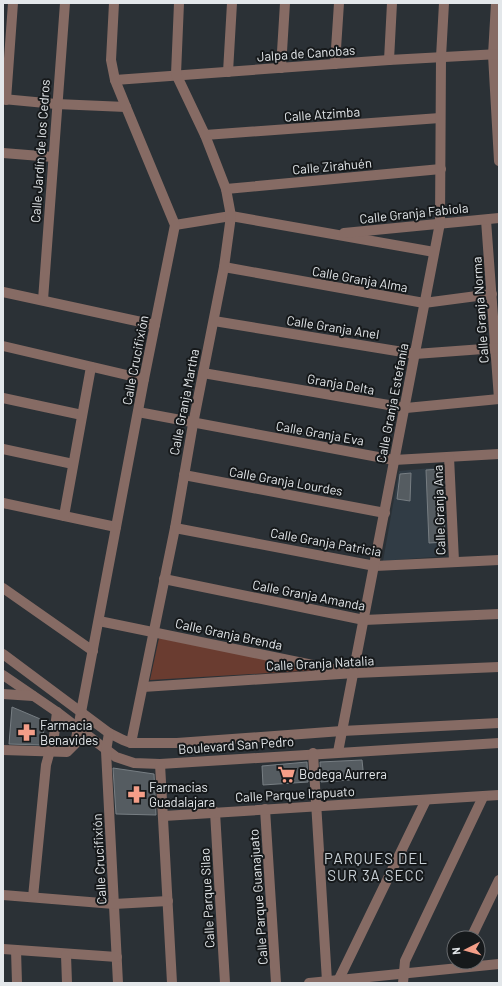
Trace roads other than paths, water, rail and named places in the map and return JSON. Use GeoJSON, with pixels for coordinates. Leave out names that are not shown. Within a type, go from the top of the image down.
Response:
{"type":"FeatureCollection","features":[{"type":"Feature","properties":{"kind":"street"},"geometry":{"type":"LineString","coordinates":[[13,3],[4,100],[126,107]]}},
{"type":"Feature","properties":{"kind":"street","name":"Calle Jardín de los Cedros"},"geometry":{"type":"LineString","coordinates":[[43,300],[56,104],[65,3]]}},
{"type":"Feature","properties":{"kind":"street"},"geometry":{"type":"LineString","coordinates":[[114,3],[111,60],[115,80],[175,224]]}},
{"type":"Feature","properties":{"kind":"street"},"geometry":{"type":"LineString","coordinates":[[176,74],[179,3]]}},
{"type":"Feature","properties":{"kind":"street"},"geometry":{"type":"LineString","coordinates":[[228,72],[232,3]]}},
{"type":"Feature","properties":{"kind":"street"},"geometry":{"type":"LineString","coordinates":[[281,68],[285,3]]}},
{"type":"Feature","properties":{"kind":"street"},"geometry":{"type":"LineString","coordinates":[[335,64],[339,3]]}},
{"type":"Feature","properties":{"kind":"street"},"geometry":{"type":"LineString","coordinates":[[389,60],[392,3]]}},
{"type":"Feature","properties":{"kind":"street","name":"Calle Granja Estefanía"},"geometry":{"type":"LineString","coordinates":[[338,752],[355,673],[394,460],[406,408],[424,303],[440,223],[441,57],[444,3]]}},
{"type":"Feature","properties":{"kind":"street"},"geometry":{"type":"LineString","coordinates":[[496,3],[499,161]]}},
{"type":"Feature","properties":{"kind":"street","name":"Jalpa de Canobas"},"geometry":{"type":"LineString","coordinates":[[115,80],[176,74],[228,72],[496,54]]}},
{"type":"Feature","properties":{"kind":"street","name":"Calle Granja Martha"},"geometry":{"type":"LineString","coordinates":[[131,743],[214,321],[224,267],[231,216],[226,189],[205,135],[176,74]]}},
{"type":"Feature","properties":{"kind":"street","name":"Calle Atzimba"},"geometry":{"type":"LineString","coordinates":[[205,135],[440,118]]}},
{"type":"Feature","properties":{"kind":"street"},"geometry":{"type":"LineString","coordinates":[[3,153],[53,157]]}},
{"type":"Feature","properties":{"kind":"street","name":"Calle Zirahuén"},"geometry":{"type":"LineString","coordinates":[[226,189],[441,170]]}},
{"type":"Feature","properties":{"kind":"street","name":"Calle Granja Fabiola"},"geometry":{"type":"LineString","coordinates":[[175,224],[231,216],[434,252]]}},
{"type":"Feature","properties":{"kind":"street","name":"Calle Granja Fabiola"},"geometry":{"type":"LineString","coordinates":[[332,234],[499,218]]}},
{"type":"Feature","properties":{"kind":"street","name":"Calle Granja Norma"},"geometry":{"type":"LineString","coordinates":[[486,220],[495,277],[492,294],[497,348],[499,399]]}},
{"type":"Feature","properties":{"kind":"street","name":"Calle Crucifixión"},"geometry":{"type":"LineString","coordinates":[[49,752],[67,752],[72,748],[79,730],[144,379],[175,224]]}},
{"type":"Feature","properties":{"kind":"street","name":"Calle Granja Alma"},"geometry":{"type":"LineString","coordinates":[[224,267],[424,303],[492,294]]}},
{"type":"Feature","properties":{"kind":"street"},"geometry":{"type":"LineString","coordinates":[[3,292],[155,325]]}},
{"type":"Feature","properties":{"kind":"street","name":"Calle Granja Anel"},"geometry":{"type":"LineString","coordinates":[[214,321],[416,354],[497,348]]}},
{"type":"Feature","properties":{"kind":"street"},"geometry":{"type":"LineString","coordinates":[[3,346],[144,379]]}},
{"type":"Feature","properties":{"kind":"street"},"geometry":{"type":"LineString","coordinates":[[64,516],[91,367]]}},
{"type":"Feature","properties":{"kind":"street","name":"Granja Delta"},"geometry":{"type":"LineString","coordinates":[[203,373],[406,408],[499,399]]}},
{"type":"Feature","properties":{"kind":"street"},"geometry":{"type":"LineString","coordinates":[[3,398],[82,415]]}},
{"type":"Feature","properties":{"kind":"street","name":"Calle Granja Eva"},"geometry":{"type":"LineString","coordinates":[[138,412],[193,424],[394,460],[499,454]]}},
{"type":"Feature","properties":{"kind":"street"},"geometry":{"type":"LineString","coordinates":[[3,449],[73,464]]}},
{"type":"Feature","properties":{"kind":"street","name":"Calle Granja Ana"},"geometry":{"type":"LineString","coordinates":[[449,457],[454,561]]}},
{"type":"Feature","properties":{"kind":"street","name":"Calle Granja Lourdes"},"geometry":{"type":"LineString","coordinates":[[184,476],[385,513]]}},
{"type":"Feature","properties":{"kind":"street"},"geometry":{"type":"LineString","coordinates":[[3,503],[116,527]]}},
{"type":"Feature","properties":{"kind":"street","name":"Calle Granja Patricia"},"geometry":{"type":"LineString","coordinates":[[174,528],[375,566],[499,560]]}},
{"type":"Feature","properties":{"kind":"street","name":"Calle Granja Amanda"},"geometry":{"type":"LineString","coordinates":[[164,580],[364,620],[499,614]]}},
{"type":"Feature","properties":{"kind":"street"},"geometry":{"type":"LineString","coordinates":[[5,593],[93,651]]}},
{"type":"Feature","properties":{"kind":"street","name":"Calle Granja Brenda"},"geometry":{"type":"LineString","coordinates":[[99,621],[355,673]]}},
{"type":"Feature","properties":{"kind":"street","name":"Boulevard San Pedro"},"geometry":{"type":"LineString","coordinates":[[3,654],[82,711],[109,733],[131,743],[177,744],[342,731],[499,723]]}},
{"type":"Feature","properties":{"kind":"street","name":"Calle Granja Natalia"},"geometry":{"type":"LineString","coordinates":[[143,687],[355,673],[499,667]]}},
{"type":"Feature","properties":{"kind":"street","name":"Boulevard San Pedro"},"geometry":{"type":"LineString","coordinates":[[3,675],[57,712],[106,751],[116,757],[134,763],[160,764],[313,753],[499,743]]}},
{"type":"Feature","properties":{"kind":"street"},"geometry":{"type":"LineString","coordinates":[[3,694],[33,696]]}},
{"type":"Feature","properties":{"kind":"street"},"geometry":{"type":"LineString","coordinates":[[33,897],[46,765],[54,736],[57,712]]}},
{"type":"Feature","properties":{"kind":"street","name":"Calle Crucifixión"},"geometry":{"type":"LineString","coordinates":[[109,733],[106,751],[118,983]]}},
{"type":"Feature","properties":{"kind":"street"},"geometry":{"type":"LineString","coordinates":[[3,750],[49,752]]}},
{"type":"Feature","properties":{"kind":"street"},"geometry":{"type":"LineString","coordinates":[[313,753],[327,981]]}},
{"type":"Feature","properties":{"kind":"street"},"geometry":{"type":"LineString","coordinates":[[160,764],[172,983]]}},
{"type":"Feature","properties":{"kind":"street","name":"Calle Parque Irapuato"},"geometry":{"type":"LineString","coordinates":[[164,816],[499,795]]}},
{"type":"Feature","properties":{"kind":"street"},"geometry":{"type":"LineString","coordinates":[[404,983],[405,962],[483,797]]}},
{"type":"Feature","properties":{"kind":"street"},"geometry":{"type":"LineString","coordinates":[[340,980],[426,800]]}},
{"type":"Feature","properties":{"kind":"street","name":"Calle Parque Guanajuato"},"geometry":{"type":"LineString","coordinates":[[265,809],[276,983]]}},
{"type":"Feature","properties":{"kind":"street","name":"Calle Parque Silao"},"geometry":{"type":"LineString","coordinates":[[215,812],[225,983]]}},
{"type":"Feature","properties":{"kind":"street"},"geometry":{"type":"LineString","coordinates":[[475,930],[499,880]]}},
{"type":"Feature","properties":{"kind":"street"},"geometry":{"type":"LineString","coordinates":[[3,895],[114,904],[168,901]]}},
{"type":"Feature","properties":{"kind":"street"},"geometry":{"type":"LineString","coordinates":[[3,950],[117,958]]}},
{"type":"Feature","properties":{"kind":"street"},"geometry":{"type":"LineString","coordinates":[[16,950],[17,983]]}},
{"type":"Feature","properties":{"kind":"street"},"geometry":{"type":"LineString","coordinates":[[66,954],[67,983]]}},
{"type":"Feature","properties":{"kind":"street"},"geometry":{"type":"LineString","coordinates":[[486,964],[499,964]]}},
{"type":"Feature","properties":{"kind":"street"},"geometry":{"type":"LineString","coordinates":[[309,983],[446,966]]}},
{"type":"Feature","properties":{"kind":"place","name":"Farmacia Benavides"},"geometry":{"type":"Point","coordinates":[27,732]}},
{"type":"Feature","properties":{"kind":"place","name":"Bodega Aurrera"},"geometry":{"type":"Point","coordinates":[286,774]}},
{"type":"Feature","properties":{"kind":"place","name":"Farmacias Guadalajara"},"geometry":{"type":"Point","coordinates":[136,794]}},
{"type":"Feature","properties":{"kind":"district","name":"PARQUES DEL SUR 3A SECC"},"geometry":{"type":"Point","coordinates":[376,866]}}]}
